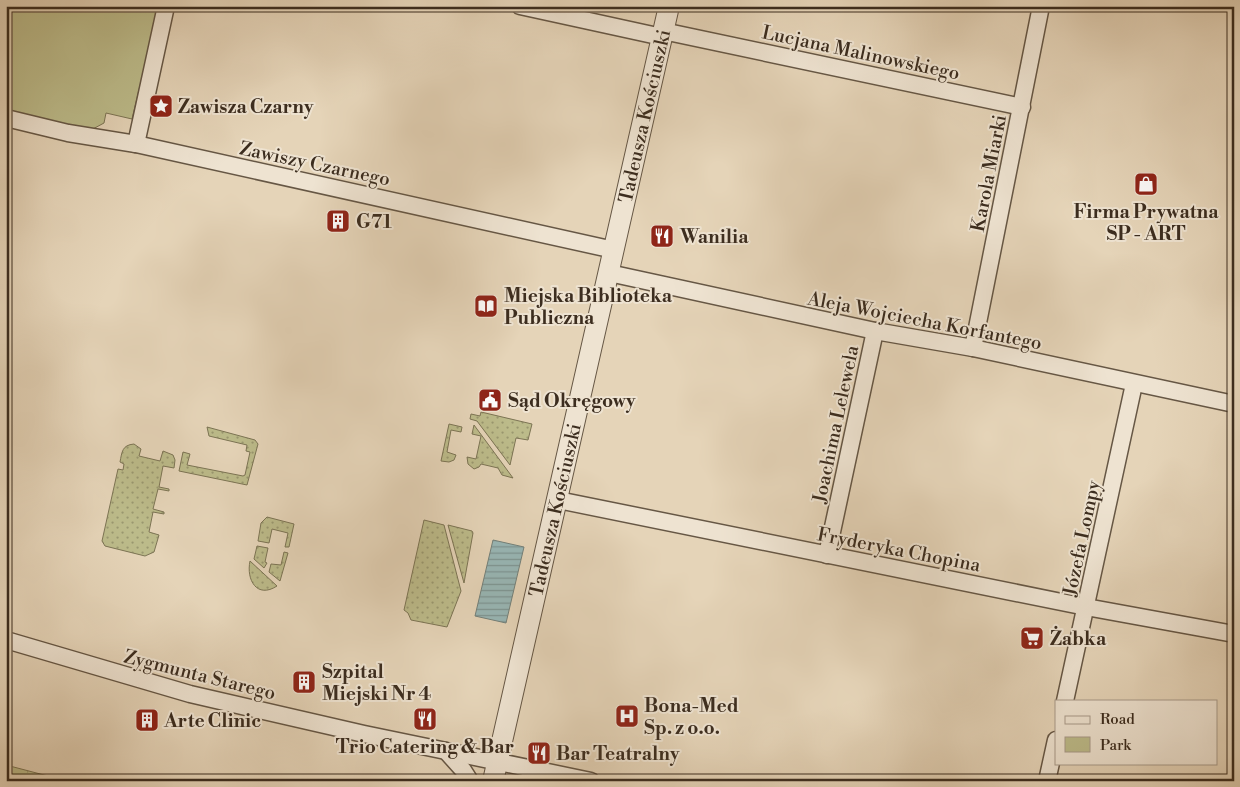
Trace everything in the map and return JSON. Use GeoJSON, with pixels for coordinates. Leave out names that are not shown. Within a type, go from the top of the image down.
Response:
{"type":"FeatureCollection","features":[{"type":"Feature","properties":{"kind":"street"},"geometry":{"type":"LineString","coordinates":[[136,144],[166,6]]}},
{"type":"Feature","properties":{"kind":"street","name":"Lucjana Malinowskiego"},"geometry":{"type":"LineString","coordinates":[[520,6],[1022,106]]}},
{"type":"Feature","properties":{"kind":"street","name":"Tadeusza Kościuszki"},"geometry":{"type":"LineString","coordinates":[[495,772],[669,6]]}},
{"type":"Feature","properties":{"kind":"street","name":"Karola Miarki"},"geometry":{"type":"LineString","coordinates":[[973,348],[1041,6]]}},
{"type":"Feature","properties":{"kind":"street","name":"Zawiszy Czarnego"},"geometry":{"type":"LineString","coordinates":[[6,118],[68,133],[136,144],[614,250]]}},
{"type":"Feature","properties":{"kind":"street","name":"Aleja Wojciecha Korfantego"},"geometry":{"type":"LineString","coordinates":[[609,273],[875,331],[973,348],[1234,404]]}},
{"type":"Feature","properties":{"kind":"street","name":"Joachima Lelewela"},"geometry":{"type":"LineString","coordinates":[[827,555],[875,331]]}},
{"type":"Feature","properties":{"kind":"street","name":"Józefa Lompy"},"geometry":{"type":"LineString","coordinates":[[1065,700],[1134,384]]}},
{"type":"Feature","properties":{"kind":"street","name":"Fryderyka Chopina"},"geometry":{"type":"LineString","coordinates":[[558,500],[1086,607],[1234,634]]}},
{"type":"Feature","properties":{"kind":"street","name":"Zygmunta Starego"},"geometry":{"type":"LineString","coordinates":[[6,640],[190,694],[446,751],[495,772],[591,781]]}},
{"type":"Feature","properties":{"kind":"street"},"geometry":{"type":"LineString","coordinates":[[1047,781],[1055,745]]}},
{"type":"Feature","properties":{"kind":"street"},"geometry":{"type":"LineString","coordinates":[[446,751],[464,770],[470,781]]}},
{"type":"Feature","properties":{"kind":"green space"},"geometry":{"type":"Polygon","coordinates":[[[6,6],[159,6],[132,119],[106,113],[104,123],[91,130],[6,110],[6,6]]]}},
{"type":"Feature","properties":{"kind":"green space"},"geometry":{"type":"Polygon","coordinates":[[[481,412],[532,424],[528,440],[516,438],[510,465],[477,421],[470,419],[471,414],[480,416],[481,412]]]}},
{"type":"Feature","properties":{"kind":"green space"},"geometry":{"type":"Polygon","coordinates":[[[449,424],[462,427],[461,432],[451,430],[447,452],[456,455],[454,460],[449,462],[441,461],[449,424]]]}},
{"type":"Feature","properties":{"kind":"green space"},"geometry":{"type":"Polygon","coordinates":[[[474,425],[513,478],[502,475],[498,468],[481,464],[474,469],[468,464],[467,457],[476,459],[481,436],[472,434],[474,425]]]}},
{"type":"Feature","properties":{"kind":"green space"},"geometry":{"type":"Polygon","coordinates":[[[207,427],[255,440],[258,444],[247,485],[179,471],[183,452],[190,454],[187,465],[245,475],[250,452],[246,451],[247,445],[209,436],[207,427]]]}},
{"type":"Feature","properties":{"kind":"green space"},"geometry":{"type":"Polygon","coordinates":[[[134,444],[141,449],[139,456],[160,461],[163,451],[173,455],[175,460],[174,468],[163,466],[159,487],[169,489],[169,491],[158,489],[153,509],[164,512],[164,514],[153,512],[149,532],[159,535],[154,552],[145,556],[105,546],[102,541],[118,469],[123,470],[124,464],[120,462],[122,452],[125,447],[134,444]]]}},
{"type":"Feature","properties":{"kind":"green space"},"geometry":{"type":"Polygon","coordinates":[[[267,517],[294,524],[289,547],[285,547],[288,533],[272,529],[269,543],[258,541],[261,523],[267,517]]]}},
{"type":"Feature","properties":{"kind":"green space"},"geometry":{"type":"Polygon","coordinates":[[[424,520],[444,525],[461,591],[447,627],[411,620],[408,613],[404,610],[424,520]]]}},
{"type":"Feature","properties":{"kind":"green space"},"geometry":{"type":"Polygon","coordinates":[[[448,525],[472,531],[473,533],[464,583],[448,525]]]}},
{"type":"Feature","properties":{"kind":"green space"},"geometry":{"type":"Polygon","coordinates":[[[257,546],[268,548],[265,562],[267,563],[264,568],[254,559],[257,546]]]}},
{"type":"Feature","properties":{"kind":"green space"},"geometry":{"type":"Polygon","coordinates":[[[284,552],[288,553],[280,581],[269,572],[271,564],[281,565],[284,552]]]}},
{"type":"Feature","properties":{"kind":"green space"},"geometry":{"type":"Polygon","coordinates":[[[250,561],[277,586],[264,590],[255,586],[250,575],[250,561]]]}},
{"type":"Feature","properties":{"kind":"green space"},"geometry":{"type":"Polygon","coordinates":[[[6,765],[67,781],[6,781],[6,765]]]}},
{"type":"Feature","properties":{"kind":"water"},"geometry":{"type":"Polygon","coordinates":[[[493,540],[524,547],[506,623],[475,616],[493,540]]]}},
{"type":"Feature","properties":{"kind":"place","name":"Zawisza Czarny"},"geometry":{"type":"Point","coordinates":[161,106]}},
{"type":"Feature","properties":{"kind":"place","name":"Firma Prywatna SP - ART"},"geometry":{"type":"Point","coordinates":[1146,184]}},
{"type":"Feature","properties":{"kind":"place","name":"G71"},"geometry":{"type":"Point","coordinates":[338,221]}},
{"type":"Feature","properties":{"kind":"place","name":"Wanilia"},"geometry":{"type":"Point","coordinates":[662,236]}},
{"type":"Feature","properties":{"kind":"place","name":"Miejska Biblioteka Publiczna"},"geometry":{"type":"Point","coordinates":[486,306]}},
{"type":"Feature","properties":{"kind":"place","name":"Sąd Okręgowy"},"geometry":{"type":"Point","coordinates":[490,400]}},
{"type":"Feature","properties":{"kind":"place","name":"Żabka"},"geometry":{"type":"Point","coordinates":[1032,638]}},
{"type":"Feature","properties":{"kind":"place","name":"Szpital Miejski Nr 4"},"geometry":{"type":"Point","coordinates":[304,682]}},
{"type":"Feature","properties":{"kind":"place","name":"Bona-Med Sp. z o.o."},"geometry":{"type":"Point","coordinates":[627,716]}},
{"type":"Feature","properties":{"kind":"place","name":"Trio Catering & Bar"},"geometry":{"type":"Point","coordinates":[425,719]}},
{"type":"Feature","properties":{"kind":"place","name":"Arte Clinic"},"geometry":{"type":"Point","coordinates":[147,720]}},
{"type":"Feature","properties":{"kind":"place","name":"Bar Teatralny"},"geometry":{"type":"Point","coordinates":[539,753]}}]}
